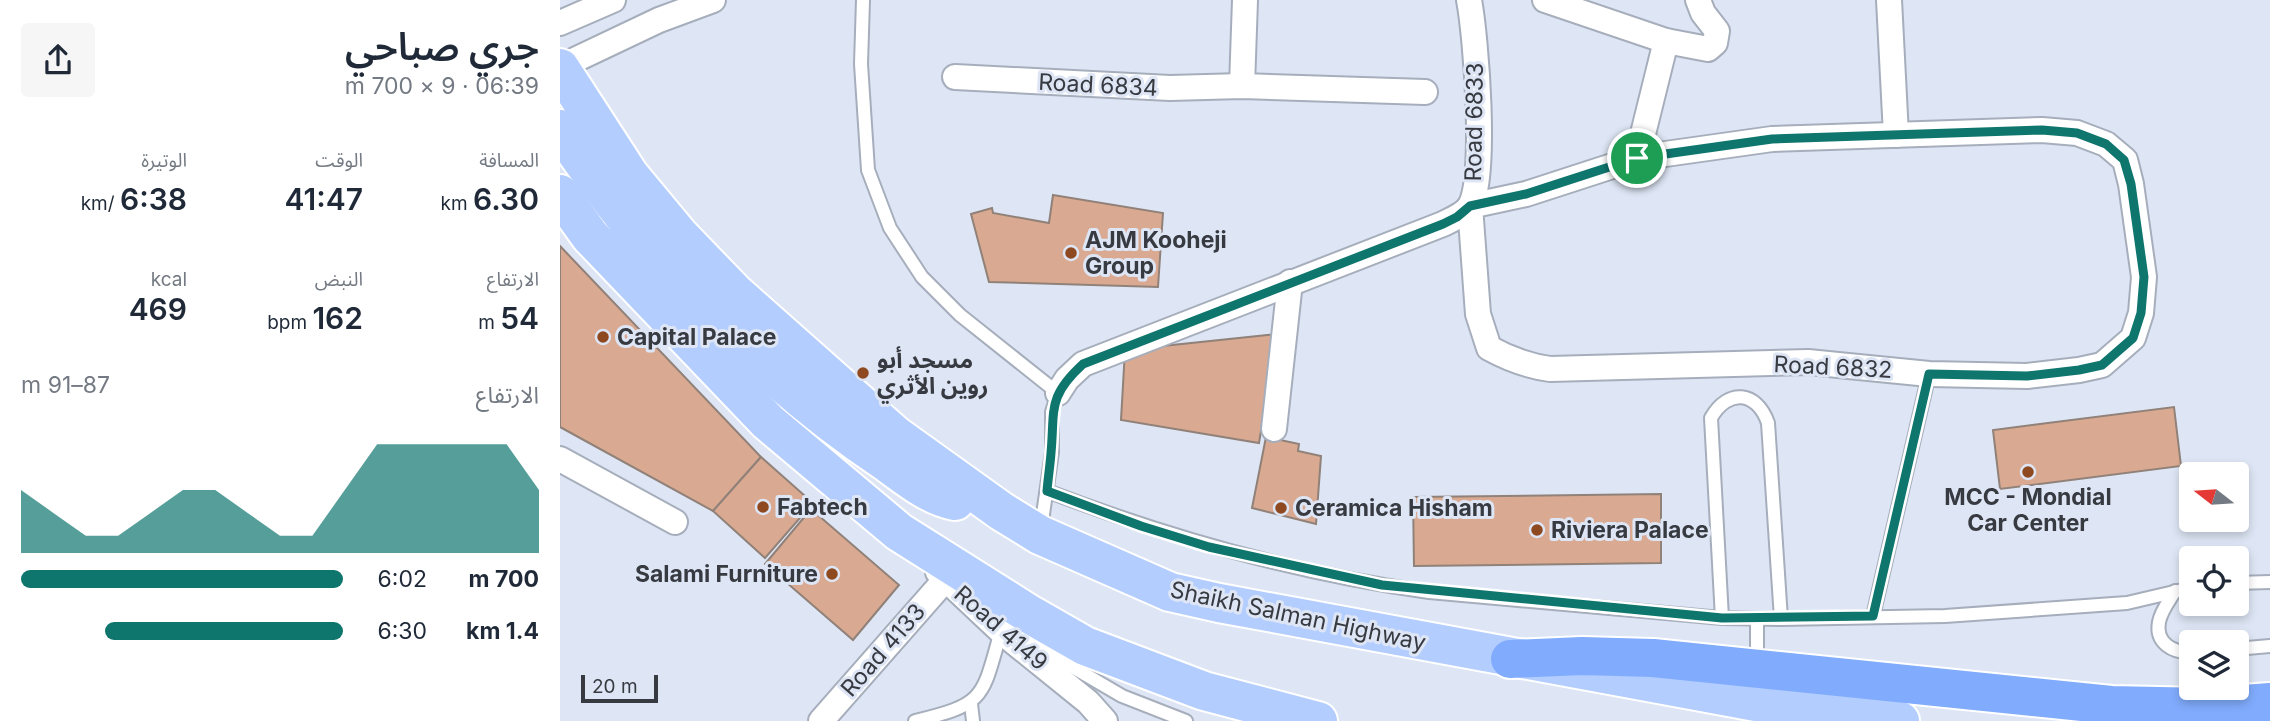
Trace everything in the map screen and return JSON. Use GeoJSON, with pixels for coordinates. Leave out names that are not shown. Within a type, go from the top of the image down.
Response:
{"type":"FeatureCollection","features":[{"type":"Feature","properties":{"kind":"highway"},"geometry":{"type":"LineString","coordinates":[[1510,659],[1582,656],[1653,658],[1756,685],[2111,705],[2206,707],[2270,702]]}},
{"type":"Feature","properties":{"kind":"main road","name":"Shaikh Salman Highway"},"geometry":{"type":"LineString","coordinates":[[560,68],[630,176],[679,234],[735,293],[895,435],[1001,511],[1040,535],[1170,592],[1510,659]]}},
{"type":"Feature","properties":{"kind":"main road"},"geometry":{"type":"LineString","coordinates":[[560,129],[593,178],[695,298],[800,398],[839,429],[924,488],[949,500],[1001,511]]}},
{"type":"Feature","properties":{"kind":"main road"},"geometry":{"type":"LineString","coordinates":[[560,194],[590,236]]}},
{"type":"Feature","properties":{"kind":"main road"},"geometry":{"type":"LineString","coordinates":[[560,208],[768,422],[899,532],[1085,646],[1204,691],[1318,721]]}},
{"type":"Feature","properties":{"kind":"main road"},"geometry":{"type":"LineString","coordinates":[[1756,685],[1900,721]]}},
{"type":"Feature","properties":{"kind":"street"},"geometry":{"type":"LineString","coordinates":[[560,23],[613,0]]}},
{"type":"Feature","properties":{"kind":"street"},"geometry":{"type":"LineString","coordinates":[[560,68],[659,20],[713,0]]}},
{"type":"Feature","properties":{"kind":"street"},"geometry":{"type":"LineString","coordinates":[[1242,86],[1245,0]]}},
{"type":"Feature","properties":{"kind":"street","name":"Road 6833"},"geometry":{"type":"LineString","coordinates":[[1058,393],[1067,379],[1083,364],[1443,224],[1470,206],[1475,185],[1478,90],[1469,0]]}},
{"type":"Feature","properties":{"kind":"street"},"geometry":{"type":"LineString","coordinates":[[1545,0],[1667,41],[1708,49],[1715,43],[1716,27],[1703,13],[1698,0]]}},
{"type":"Feature","properties":{"kind":"street"},"geometry":{"type":"LineString","coordinates":[[1888,0],[1896,135]]}},
{"type":"Feature","properties":{"kind":"street"},"geometry":{"type":"LineString","coordinates":[[1637,158],[1667,41]]}},
{"type":"Feature","properties":{"kind":"street","name":"Road 6834"},"geometry":{"type":"LineString","coordinates":[[955,77],[1170,88],[1242,86],[1424,92]]}},
{"type":"Feature","properties":{"kind":"street","name":"Road 6832"},"geometry":{"type":"LineString","coordinates":[[2042,130],[2077,133],[2106,144],[2124,160],[2131,184],[2144,277],[2141,313],[2133,338],[2102,365],[2027,376],[1929,374],[1808,362],[1550,369],[1531,366],[1507,358],[1489,348],[1478,314],[1470,206],[1526,194],[1637,158],[1772,139],[2042,130]]}},
{"type":"Feature","properties":{"kind":"street"},"geometry":{"type":"LineString","coordinates":[[1274,429],[1290,282]]}},
{"type":"Feature","properties":{"kind":"street"},"geometry":{"type":"LineString","coordinates":[[560,459],[675,522]]}},
{"type":"Feature","properties":{"kind":"street","name":"Road 4149"},"geometry":{"type":"LineString","coordinates":[[899,532],[945,580],[1088,702],[1105,721]]}},
{"type":"Feature","properties":{"kind":"street","name":"Road 4133"},"geometry":{"type":"LineString","coordinates":[[821,721],[945,580]]}},
{"type":"Feature","properties":{"kind":"lane"},"geometry":{"type":"LineString","coordinates":[[863,0],[861,64],[868,170],[890,228],[922,277],[960,315],[1058,393],[1052,412],[1052,452],[1040,535]]}},
{"type":"Feature","properties":{"kind":"lane"},"geometry":{"type":"LineString","coordinates":[[1873,616],[1929,374]]}},
{"type":"Feature","properties":{"kind":"lane"},"geometry":{"type":"LineString","coordinates":[[1722,618],[1711,418],[1717,406],[1728,399],[1741,397],[1755,401],[1764,410],[1768,423],[1781,619]]}},
{"type":"Feature","properties":{"kind":"lane"},"geometry":{"type":"LineString","coordinates":[[1047,491],[1141,526],[1209,547],[1382,585],[1722,618],[1945,615],[2127,603],[2179,591]]}},
{"type":"Feature","properties":{"kind":"lane"},"geometry":{"type":"LineString","coordinates":[[2249,583],[2270,582]]}},
{"type":"Feature","properties":{"kind":"lane"},"geometry":{"type":"LineString","coordinates":[[2175,592],[2158,624],[2159,635],[2165,645],[2179,651]]}},
{"type":"Feature","properties":{"kind":"lane"},"geometry":{"type":"LineString","coordinates":[[1756,685],[1757,619]]}},
{"type":"Feature","properties":{"kind":"lane"},"geometry":{"type":"LineString","coordinates":[[915,721],[955,712],[971,704],[985,686],[993,623],[1122,696],[1186,721]]}},
{"type":"Feature","properties":{"kind":"lane"},"geometry":{"type":"LineString","coordinates":[[2249,648],[2270,646]]}},
{"type":"Feature","properties":{"kind":"lane"},"geometry":{"type":"LineString","coordinates":[[971,704],[972,721]]}},
{"type":"Feature","properties":{"kind":"building","name":"AJM Kooheji Group"},"geometry":{"type":"Polygon","coordinates":[[[1053,195],[1163,213],[1158,287],[989,282],[971,214],[992,208],[993,213],[1049,223],[1053,195]]]}},
{"type":"Feature","properties":{"kind":"building","name":"Capital Palace"},"geometry":{"type":"Polygon","coordinates":[[[560,246],[761,457],[713,511],[560,427],[560,246]]]}},
{"type":"Feature","properties":{"kind":"building","name":"AJM Kooheji Group"},"geometry":{"type":"Polygon","coordinates":[[[1277,334],[1259,443],[1121,420],[1125,350],[1277,334]]]}},
{"type":"Feature","properties":{"kind":"building"},"geometry":{"type":"Polygon","coordinates":[[[2174,407],[2181,462],[2179,466],[2000,489],[1993,430],[2174,407]]]}},
{"type":"Feature","properties":{"kind":"building"},"geometry":{"type":"Polygon","coordinates":[[[1266,437],[1299,444],[1298,451],[1321,456],[1316,524],[1252,508],[1266,437]]]}},
{"type":"Feature","properties":{"kind":"building","name":"Fabtech"},"geometry":{"type":"Polygon","coordinates":[[[761,457],[813,503],[765,558],[713,511],[761,457]]]}},
{"type":"Feature","properties":{"kind":"building","name":"Riviera Palace"},"geometry":{"type":"Polygon","coordinates":[[[1661,494],[1661,563],[1414,566],[1413,497],[1661,494]]]}},
{"type":"Feature","properties":{"kind":"building","name":"Salami Furniture"},"geometry":{"type":"Polygon","coordinates":[[[811,509],[899,585],[853,640],[765,564],[811,509]]]}},
{"type":"Feature","properties":{"kind":"place","name":"AJM Kooheji Group"},"geometry":{"type":"Point","coordinates":[1071,253]}},
{"type":"Feature","properties":{"kind":"place","name":"Capital Palace"},"geometry":{"type":"Point","coordinates":[603,337]}},
{"type":"Feature","properties":{"kind":"place","name":"مسجد أبو روين الأثري"},"geometry":{"type":"Point","coordinates":[863,373]}},
{"type":"Feature","properties":{"kind":"place","name":"MCC - Mondial Car Center"},"geometry":{"type":"Point","coordinates":[2028,472]}},
{"type":"Feature","properties":{"kind":"place","name":"Fabtech"},"geometry":{"type":"Point","coordinates":[763,507]}},
{"type":"Feature","properties":{"kind":"place","name":"Ceramica Hisham"},"geometry":{"type":"Point","coordinates":[1281,508]}},
{"type":"Feature","properties":{"kind":"place","name":"Riviera Palace"},"geometry":{"type":"Point","coordinates":[1537,530]}},
{"type":"Feature","properties":{"kind":"place","name":"Salami Furniture"},"geometry":{"type":"Point","coordinates":[832,574]}},
{"type":"Feature","properties":{"kind":"route"},"geometry":{"type":"LineString","coordinates":[[2042,130],[2077,133],[2106,144],[2124,160],[2131,184],[2144,277],[2141,313],[2133,338],[2102,365],[2079,370],[2027,376],[1929,374],[1873,616],[1722,618],[1429,592],[1382,585],[1209,547],[1141,526],[1047,491],[1052,452],[1052,412],[1058,393],[1067,379],[1083,364],[1443,224],[1470,206],[1526,194],[1637,158],[1772,139],[2042,130]]}}]}
